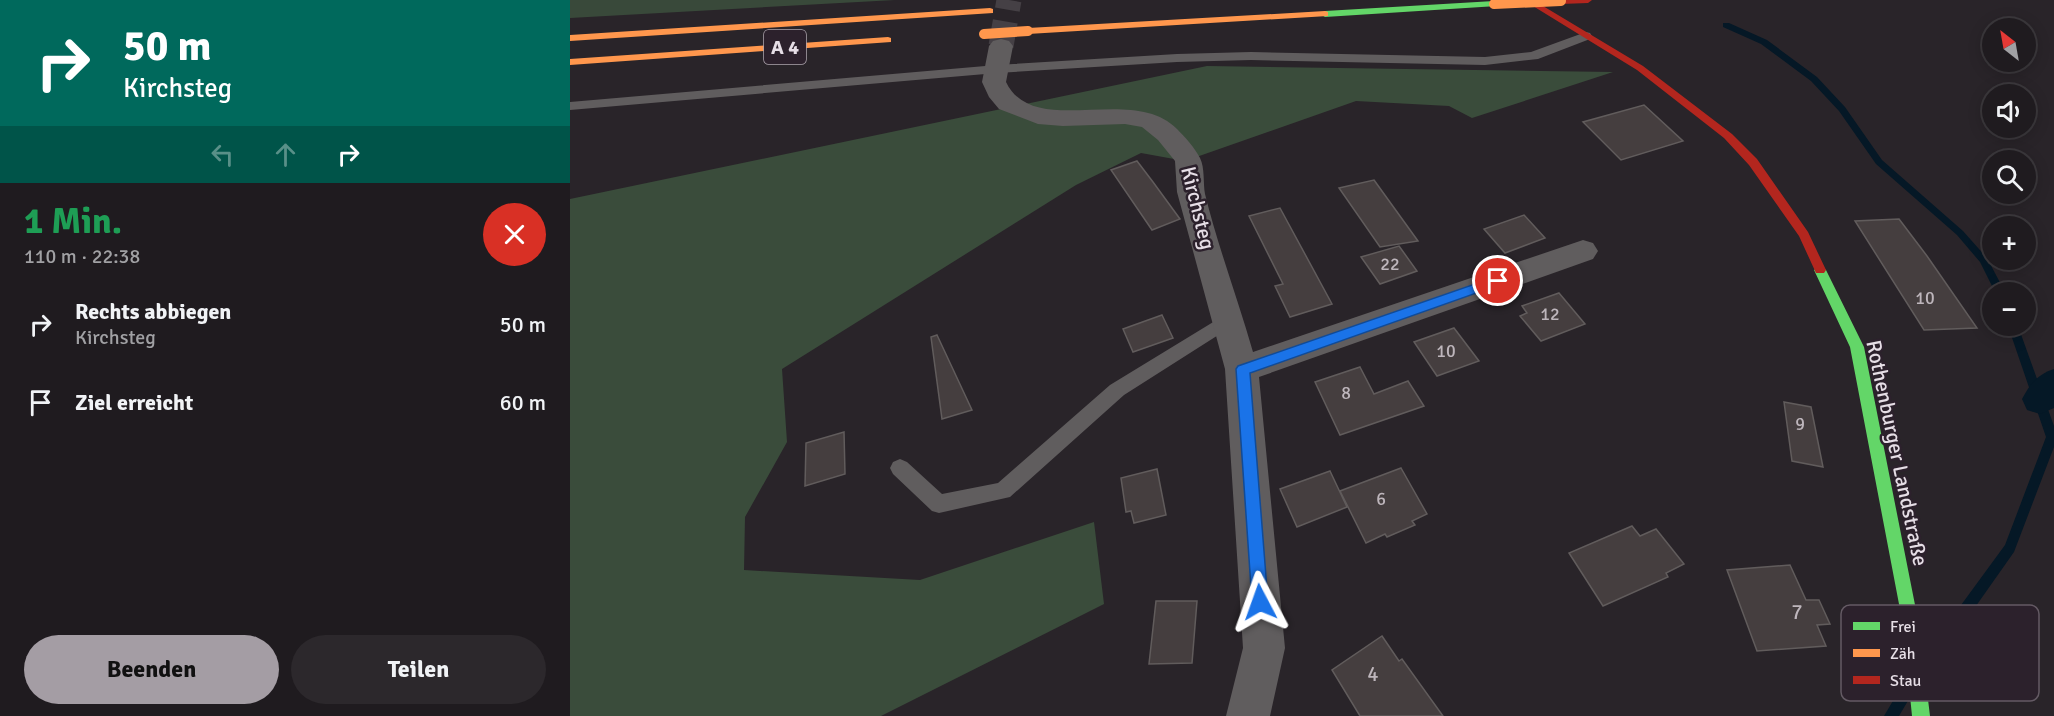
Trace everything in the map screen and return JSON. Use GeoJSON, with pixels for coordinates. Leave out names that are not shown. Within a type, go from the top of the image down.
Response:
{"type":"FeatureCollection","features":[{"type":"Feature","properties":{"kind":"main road","name":"Rothenburger Landstraße"},"geometry":{"type":"LineString","coordinates":[[1527,0],[1640,68],[1728,136],[1752,162],[1804,235],[1857,347],[1907,605]]}},
{"type":"Feature","properties":{"kind":"main road"},"geometry":{"type":"LineString","coordinates":[[989,46],[1028,31],[1587,0]]}},
{"type":"Feature","properties":{"kind":"main road","name":"A 4"},"geometry":{"type":"LineString","coordinates":[[570,38],[995,11]]}},
{"type":"Feature","properties":{"kind":"main road"},"geometry":{"type":"LineString","coordinates":[[570,26],[750,25]]}},
{"type":"Feature","properties":{"kind":"main road","name":"A 4"},"geometry":{"type":"LineString","coordinates":[[570,62],[899,39]]}},
{"type":"Feature","properties":{"kind":"main road","name":"Rothenburger Landstraße"},"geometry":{"type":"LineString","coordinates":[[1919,701],[1921,716]]}},
{"type":"Feature","properties":{"kind":"street","name":"Kirchsteg"},"geometry":{"type":"LineString","coordinates":[[989,46],[994,82],[1001,98],[1022,111],[1038,116],[1063,118],[1125,116],[1150,121],[1167,134],[1188,160],[1191,192],[1242,369],[1264,648],[1248,716]]}},
{"type":"Feature","properties":{"kind":"street"},"geometry":{"type":"LineString","coordinates":[[1242,369],[1583,251]]}},
{"type":"Feature","properties":{"kind":"lane"},"geometry":{"type":"LineString","coordinates":[[570,106],[989,46],[1251,56],[1485,61],[1533,56],[1586,36]]}},
{"type":"Feature","properties":{"kind":"lane"},"geometry":{"type":"LineString","coordinates":[[900,468],[939,504],[1003,491],[1117,390],[1228,320]]}},
{"type":"Feature","properties":{"kind":"green space"},"geometry":{"type":"Polygon","coordinates":[[[570,0],[895,0],[570,18],[570,0]]]}},
{"type":"Feature","properties":{"kind":"green space"},"geometry":{"type":"Polygon","coordinates":[[[1207,66],[1613,72],[1472,118],[1449,106],[1356,101],[1185,161],[1141,153],[1076,185],[782,369],[787,442],[745,517],[744,570],[920,580],[1094,522],[1104,604],[881,716],[570,716],[570,199],[1207,66]]]}},
{"type":"Feature","properties":{"kind":"building"},"geometry":{"type":"Polygon","coordinates":[[[1644,105],[1683,141],[1621,160],[1583,122],[1644,105]]]}},
{"type":"Feature","properties":{"kind":"building"},"geometry":{"type":"Polygon","coordinates":[[[1137,161],[1180,219],[1152,230],[1111,170],[1137,161]]]}},
{"type":"Feature","properties":{"kind":"building"},"geometry":{"type":"Polygon","coordinates":[[[1374,180],[1418,241],[1380,247],[1339,188],[1374,180]]]}},
{"type":"Feature","properties":{"kind":"building"},"geometry":{"type":"Polygon","coordinates":[[[1280,208],[1332,304],[1290,317],[1275,286],[1283,284],[1249,216],[1280,208]]]}},
{"type":"Feature","properties":{"kind":"building"},"geometry":{"type":"Polygon","coordinates":[[[1524,215],[1545,238],[1505,253],[1484,229],[1524,215]]]}},
{"type":"Feature","properties":{"kind":"building"},"geometry":{"type":"Polygon","coordinates":[[[1899,219],[1977,328],[1924,330],[1855,221],[1899,219]]]}},
{"type":"Feature","properties":{"kind":"building"},"geometry":{"type":"Polygon","coordinates":[[[1399,246],[1417,271],[1380,284],[1361,257],[1399,246]]]}},
{"type":"Feature","properties":{"kind":"building"},"geometry":{"type":"Polygon","coordinates":[[[1559,293],[1585,324],[1541,341],[1520,316],[1527,313],[1522,306],[1559,293]]]}},
{"type":"Feature","properties":{"kind":"building"},"geometry":{"type":"Polygon","coordinates":[[[1162,315],[1173,338],[1133,352],[1123,329],[1162,315]]]}},
{"type":"Feature","properties":{"kind":"building"},"geometry":{"type":"Polygon","coordinates":[[[1454,328],[1479,361],[1437,376],[1414,342],[1454,328]]]}},
{"type":"Feature","properties":{"kind":"building"},"geometry":{"type":"Polygon","coordinates":[[[937,335],[972,410],[942,419],[931,337],[937,335]]]}},
{"type":"Feature","properties":{"kind":"building"},"geometry":{"type":"Polygon","coordinates":[[[1360,367],[1374,394],[1408,381],[1424,406],[1340,435],[1315,382],[1360,367]]]}},
{"type":"Feature","properties":{"kind":"building"},"geometry":{"type":"Polygon","coordinates":[[[1784,402],[1811,407],[1823,467],[1792,461],[1784,402]]]}},
{"type":"Feature","properties":{"kind":"building"},"geometry":{"type":"Polygon","coordinates":[[[844,432],[845,474],[805,486],[806,443],[844,432]]]}},
{"type":"Feature","properties":{"kind":"building"},"geometry":{"type":"Polygon","coordinates":[[[1401,468],[1427,514],[1412,521],[1415,525],[1387,537],[1385,534],[1366,543],[1340,491],[1401,468]]]}},
{"type":"Feature","properties":{"kind":"building"},"geometry":{"type":"Polygon","coordinates":[[[1157,469],[1166,515],[1134,523],[1131,511],[1126,512],[1121,478],[1157,469]]]}},
{"type":"Feature","properties":{"kind":"building"},"geometry":{"type":"Polygon","coordinates":[[[1330,471],[1347,507],[1297,527],[1280,489],[1330,471]]]}},
{"type":"Feature","properties":{"kind":"building"},"geometry":{"type":"Polygon","coordinates":[[[1632,526],[1640,536],[1656,529],[1684,564],[1666,573],[1668,577],[1603,606],[1569,553],[1632,526]]]}},
{"type":"Feature","properties":{"kind":"building"},"geometry":{"type":"Polygon","coordinates":[[[1790,565],[1806,600],[1819,600],[1830,624],[1817,625],[1826,646],[1757,651],[1727,570],[1790,565]]]}},
{"type":"Feature","properties":{"kind":"building"},"geometry":{"type":"Polygon","coordinates":[[[1156,601],[1197,601],[1192,663],[1149,664],[1156,601]]]}},
{"type":"Feature","properties":{"kind":"building"},"geometry":{"type":"Polygon","coordinates":[[[1382,636],[1399,661],[1402,659],[1443,716],[1360,716],[1332,670],[1382,636]]]}},
{"type":"Feature","properties":{"kind":"waterway"},"geometry":{"type":"LineString","coordinates":[[1726,25],[1764,42],[1814,79],[1842,109],[1879,162],[1960,233],[1984,260],[1995,282]]}},
{"type":"Feature","properties":{"kind":"waterway"},"geometry":{"type":"LineString","coordinates":[[1969,605],[2010,548],[2052,437],[2017,336]]}},
{"type":"Feature","properties":{"kind":"waterway"},"geometry":{"type":"LineString","coordinates":[[2040,399],[2054,383]]}},
{"type":"Feature","properties":{"kind":"waterway"},"geometry":{"type":"LineString","coordinates":[[1891,716],[1901,701]]}},
{"type":"Feature","properties":{"kind":"tunnel"},"geometry":{"type":"LineString","coordinates":[[1001,46],[1009,0]]}},
{"type":"Feature","properties":{"kind":"traffic: fast"},"geometry":{"type":"LineString","coordinates":[[1325,14],[1494,4]]}},
{"type":"Feature","properties":{"kind":"traffic: fast"},"geometry":{"type":"LineString","coordinates":[[1820,270],[1857,347],[1907,605]]}},
{"type":"Feature","properties":{"kind":"traffic: fast"},"geometry":{"type":"LineString","coordinates":[[1919,701],[1921,716]]}},
{"type":"Feature","properties":{"kind":"traffic: slow"},"geometry":{"type":"LineString","coordinates":[[1494,4],[1561,1]]}},
{"type":"Feature","properties":{"kind":"traffic: slow"},"geometry":{"type":"LineString","coordinates":[[570,38],[990,11]]}},
{"type":"Feature","properties":{"kind":"traffic: slow"},"geometry":{"type":"LineString","coordinates":[[1028,31],[1325,14]]}},
{"type":"Feature","properties":{"kind":"traffic: slow"},"geometry":{"type":"LineString","coordinates":[[984,34],[1028,31]]}},
{"type":"Feature","properties":{"kind":"traffic: slow"},"geometry":{"type":"LineString","coordinates":[[570,62],[888,40]]}},
{"type":"Feature","properties":{"kind":"traffic: jam"},"geometry":{"type":"LineString","coordinates":[[1527,0],[1640,68],[1728,136],[1753,162],[1804,235],[1820,270]]}},
{"type":"Feature","properties":{"kind":"traffic: jam"},"geometry":{"type":"LineString","coordinates":[[1561,1],[1588,0]]}},
{"type":"Feature","properties":{"kind":"route"},"geometry":{"type":"LineString","coordinates":[[1260,602],[1242,369],[1498,281]]}}]}
